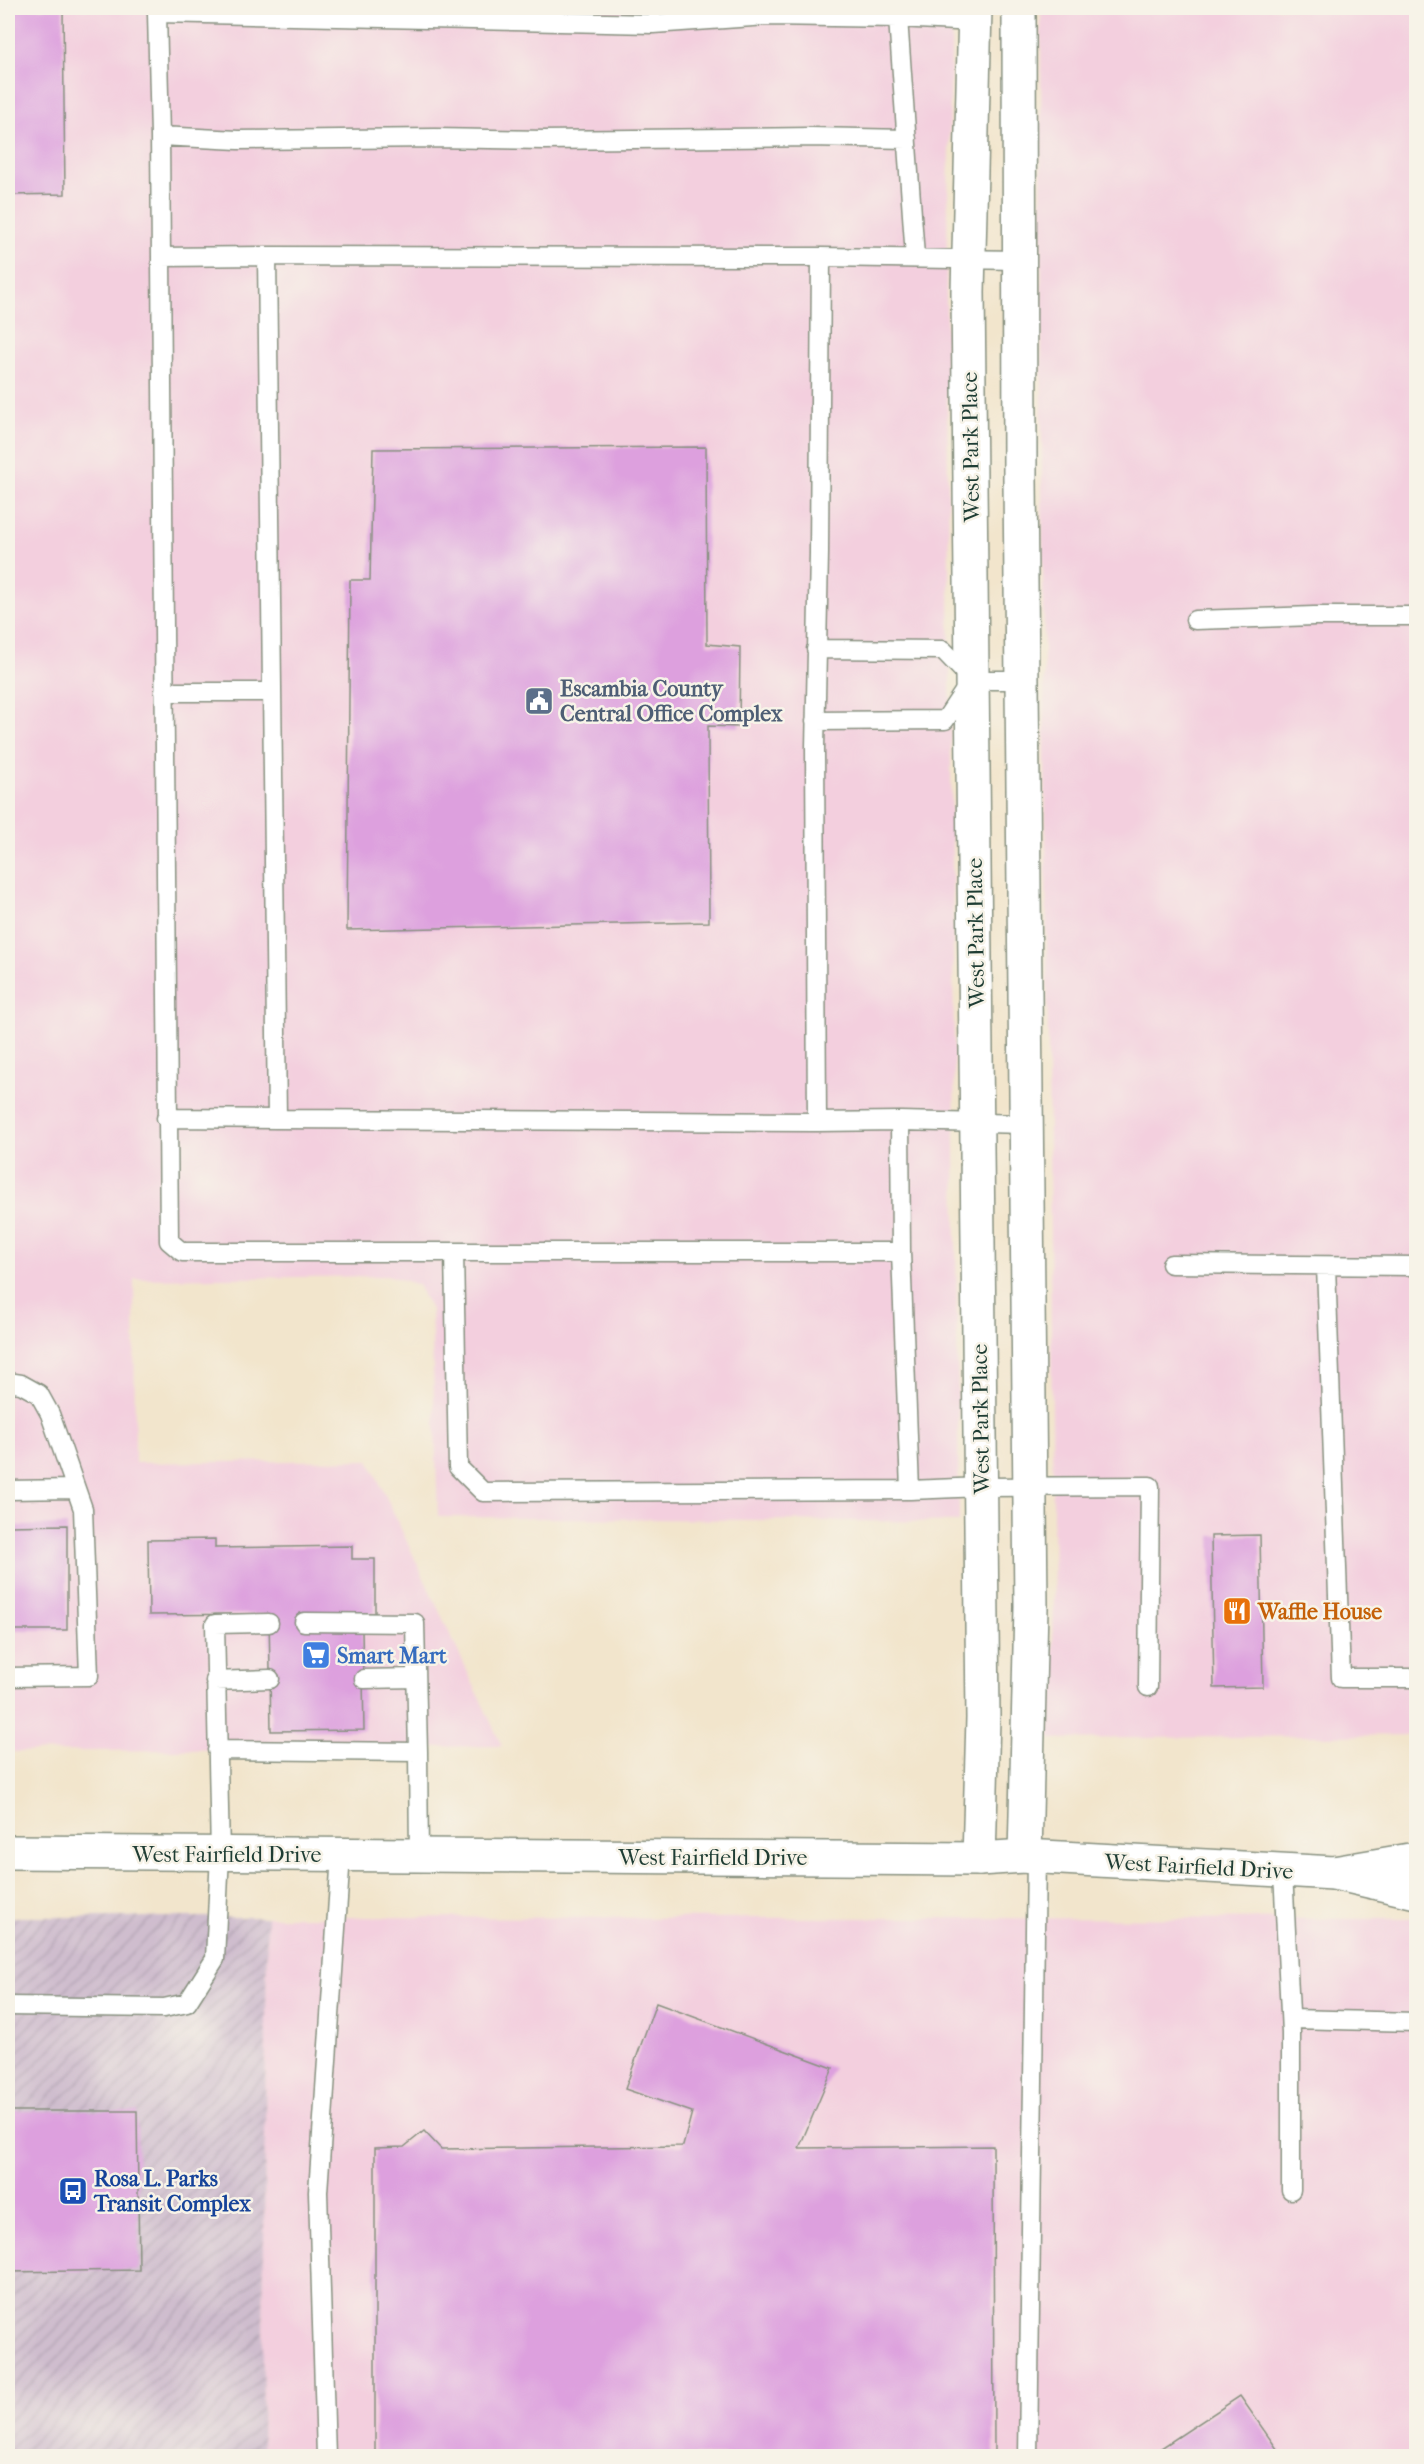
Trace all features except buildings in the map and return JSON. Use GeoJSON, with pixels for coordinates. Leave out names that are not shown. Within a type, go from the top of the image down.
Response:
{"type":"FeatureCollection","features":[{"type":"Feature","properties":{"kind":"street"},"geometry":{"type":"LineString","coordinates":[[1019,8],[1026,1124],[1032,1608],[1030,1856]]}},
{"type":"Feature","properties":{"kind":"street","name":"West Park Place"},"geometry":{"type":"LineString","coordinates":[[975,15],[969,258],[983,1718],[979,1859]]}},
{"type":"Feature","properties":{"kind":"street","name":"West Fairfield Drive"},"geometry":{"type":"LineString","coordinates":[[8,1852],[979,1859],[1030,1856],[1334,1874],[1416,1859]]}},
{"type":"Feature","properties":{"kind":"street"},"geometry":{"type":"LineString","coordinates":[[1334,1874],[1416,1892]]}},
{"type":"Feature","properties":{"kind":"lane"},"geometry":{"type":"LineString","coordinates":[[901,1252],[182,1252],[169,1241],[166,1118],[161,257],[157,10],[653,24],[767,16],[898,18],[975,15]]}},
{"type":"Feature","properties":{"kind":"lane"},"geometry":{"type":"LineString","coordinates":[[898,18],[915,257]]}},
{"type":"Feature","properties":{"kind":"lane"},"geometry":{"type":"LineString","coordinates":[[160,136],[238,140],[811,137],[907,139]]}},
{"type":"Feature","properties":{"kind":"lane"},"geometry":{"type":"LineString","coordinates":[[267,256],[277,1119]]}},
{"type":"Feature","properties":{"kind":"lane"},"geometry":{"type":"LineString","coordinates":[[161,257],[915,257],[1019,260]]}},
{"type":"Feature","properties":{"kind":"lane"},"geometry":{"type":"LineString","coordinates":[[818,1122],[815,721],[821,257]]}},
{"type":"Feature","properties":{"kind":"lane"},"geometry":{"type":"LineString","coordinates":[[1195,620],[1314,616],[1416,616]]}},
{"type":"Feature","properties":{"kind":"lane"},"geometry":{"type":"LineString","coordinates":[[816,649],[943,650],[972,680],[1023,680]]}},
{"type":"Feature","properties":{"kind":"lane"},"geometry":{"type":"LineString","coordinates":[[815,721],[945,720],[972,680]]}},
{"type":"Feature","properties":{"kind":"lane"},"geometry":{"type":"LineString","coordinates":[[164,692],[272,692]]}},
{"type":"Feature","properties":{"kind":"lane"},"geometry":{"type":"LineString","coordinates":[[166,1118],[1026,1124]]}},
{"type":"Feature","properties":{"kind":"lane"},"geometry":{"type":"LineString","coordinates":[[900,1122],[901,1252],[909,1490]]}},
{"type":"Feature","properties":{"kind":"lane"},"geometry":{"type":"LineString","coordinates":[[454,1252],[458,1467],[483,1492],[909,1490],[981,1487],[1150,1486],[1148,1687]]}},
{"type":"Feature","properties":{"kind":"lane"},"geometry":{"type":"LineString","coordinates":[[1171,1264],[1416,1266]]}},
{"type":"Feature","properties":{"kind":"lane"},"geometry":{"type":"LineString","coordinates":[[1326,1266],[1341,1678],[1416,1678]]}},
{"type":"Feature","properties":{"kind":"lane"},"geometry":{"type":"LineString","coordinates":[[8,1382],[21,1384],[39,1394],[50,1414],[83,1509],[89,1676],[8,1677]]}},
{"type":"Feature","properties":{"kind":"lane"},"geometry":{"type":"LineString","coordinates":[[8,1490],[75,1489]]}},
{"type":"Feature","properties":{"kind":"lane"},"geometry":{"type":"LineString","coordinates":[[8,2006],[164,2008],[187,2003],[215,1959],[220,1854],[215,1624],[270,1623]]}},
{"type":"Feature","properties":{"kind":"lane"},"geometry":{"type":"LineString","coordinates":[[304,1623],[415,1623],[419,1856]]}},
{"type":"Feature","properties":{"kind":"lane"},"geometry":{"type":"LineString","coordinates":[[364,1679],[416,1678]]}},
{"type":"Feature","properties":{"kind":"lane"},"geometry":{"type":"LineString","coordinates":[[215,1681],[270,1679]]}},
{"type":"Feature","properties":{"kind":"lane"},"geometry":{"type":"LineString","coordinates":[[217,1750],[418,1752]]}},
{"type":"Feature","properties":{"kind":"lane"},"geometry":{"type":"LineString","coordinates":[[326,2457],[318,2192],[341,1855]]}},
{"type":"Feature","properties":{"kind":"lane"},"geometry":{"type":"LineString","coordinates":[[1028,2457],[1030,1856]]}},
{"type":"Feature","properties":{"kind":"lane"},"geometry":{"type":"LineString","coordinates":[[1283,1871],[1291,2019],[1291,2190]]}},
{"type":"Feature","properties":{"kind":"lane"},"geometry":{"type":"LineString","coordinates":[[1291,2019],[1416,2022]]}},
{"type":"Feature","properties":{"kind":"shaded area"},"geometry":{"type":"Polygon","coordinates":[[[8,8],[952,8],[946,292],[959,1522],[438,1517],[431,1310],[418,1285],[391,1276],[134,1279],[135,1463],[369,1460],[502,1746],[8,1752],[8,8]]]}},
{"type":"Feature","properties":{"kind":"shaded area"},"geometry":{"type":"Polygon","coordinates":[[[1041,8],[1416,8],[1416,1735],[1050,1739],[1054,1608],[1042,479],[1041,8]]]}},
{"type":"Feature","properties":{"kind":"shaded area"},"geometry":{"type":"Polygon","coordinates":[[[8,1917],[267,1917],[262,2456],[8,2456],[8,1917]]]}},
{"type":"Feature","properties":{"kind":"shaded area"},"geometry":{"type":"Polygon","coordinates":[[[267,1917],[1416,1919],[1416,2456],[262,2456],[267,1917]]]}},
{"type":"Feature","properties":{"kind":"place","name":"Escambia County Central Office Complex"},"geometry":{"type":"Point","coordinates":[539,701]}},
{"type":"Feature","properties":{"kind":"place","name":"Waffle House"},"geometry":{"type":"Point","coordinates":[1237,1611]}},
{"type":"Feature","properties":{"kind":"place","name":"Smart Mart"},"geometry":{"type":"Point","coordinates":[316,1655]}},
{"type":"Feature","properties":{"kind":"place","name":"Rosa L. Parks Transit Complex"},"geometry":{"type":"Point","coordinates":[73,2191]}}]}
